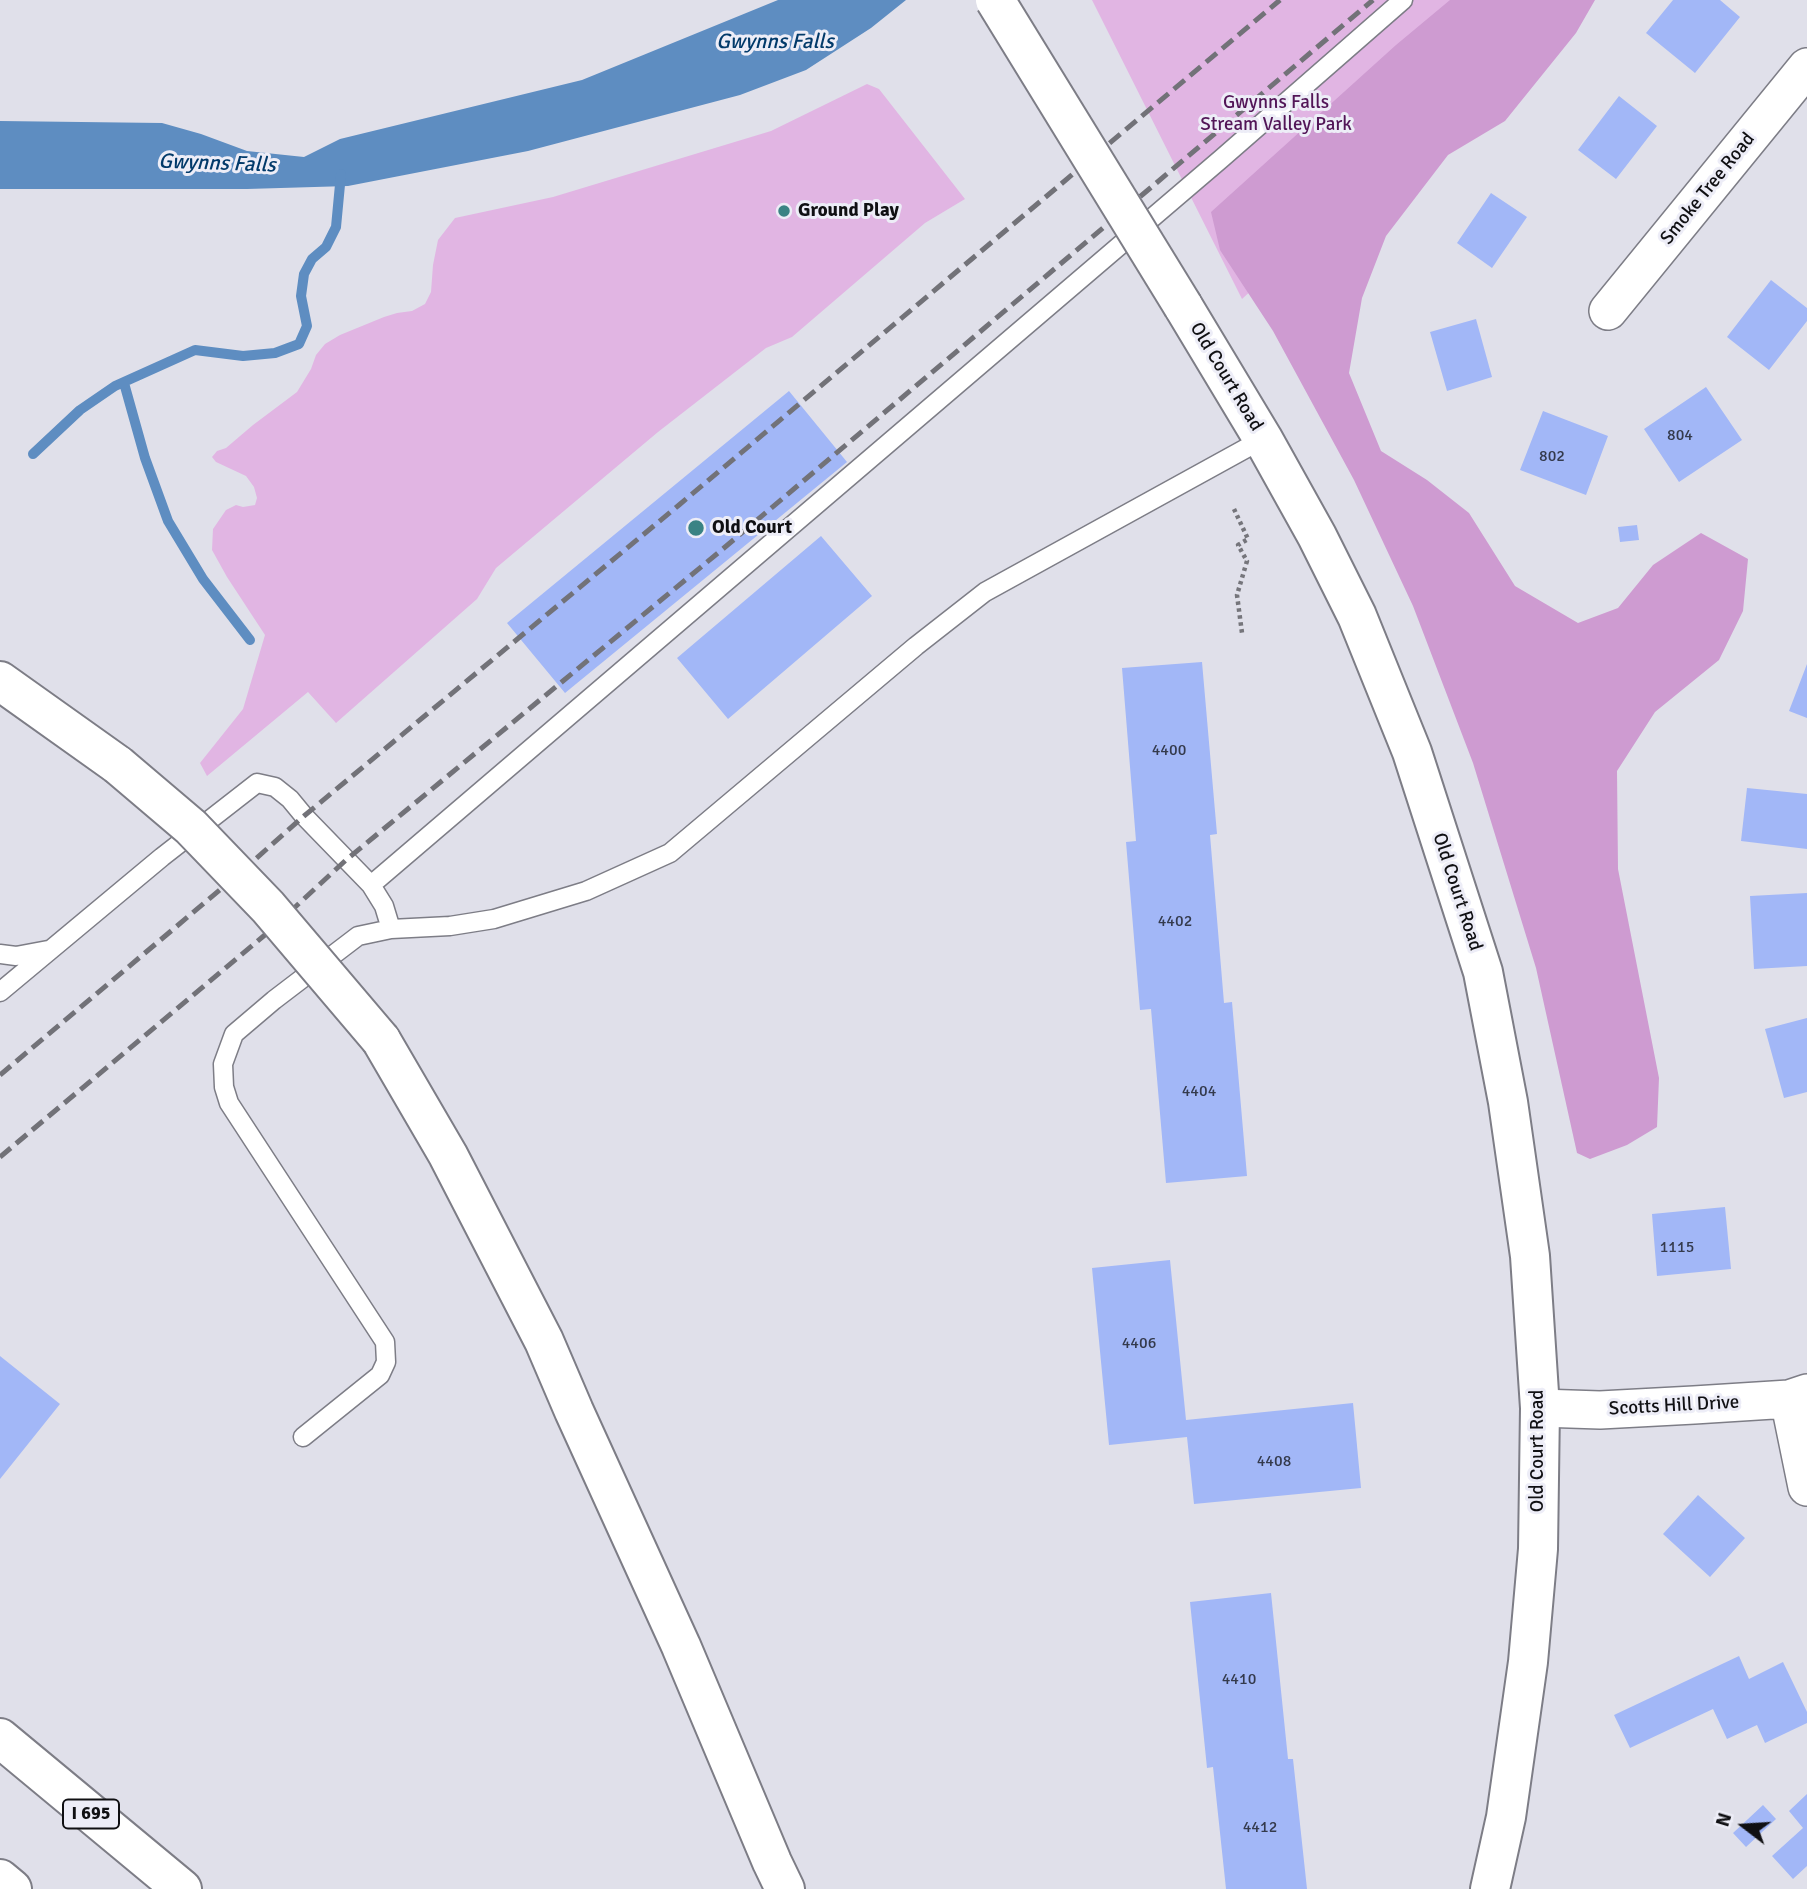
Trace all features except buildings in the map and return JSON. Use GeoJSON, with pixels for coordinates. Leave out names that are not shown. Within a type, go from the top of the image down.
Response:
{"type":"FeatureCollection","features":[{"type":"Feature","properties":{"kind":"main road","name":"Old Court Road"},"geometry":{"type":"LineString","coordinates":[[995,0],[1263,439],[1317,536],[1357,616],[1412,752],[1483,972],[1508,1102],[1530,1256],[1540,1408],[1538,1549],[1528,1662],[1506,1817],[1490,1889]]}},
{"type":"Feature","properties":{"kind":"main road"},"geometry":{"type":"LineString","coordinates":[[0,681],[118,765],[191,827],[268,907],[381,1040],[448,1155],[544,1341],[681,1646],[785,1889]]}},
{"type":"Feature","properties":{"kind":"main road","name":"I 695"},"geometry":{"type":"LineString","coordinates":[[0,1738],[182,1889]]}},
{"type":"Feature","properties":{"kind":"main road"},"geometry":{"type":"LineString","coordinates":[[0,1879],[12,1889]]}},
{"type":"Feature","properties":{"kind":"street","name":"Smoke Tree Road"},"geometry":{"type":"LineString","coordinates":[[1608,311],[1807,67]]}},
{"type":"Feature","properties":{"kind":"street","name":"Scotts Hill Drive"},"geometry":{"type":"LineString","coordinates":[[1540,1408],[1600,1410],[1798,1396]]}},
{"type":"Feature","properties":{"kind":"street"},"geometry":{"type":"LineString","coordinates":[[1798,1396],[1807,1487]]}},
{"type":"Feature","properties":{"kind":"lane"},"geometry":{"type":"LineString","coordinates":[[371,885],[1064,294],[1403,0]]}},
{"type":"Feature","properties":{"kind":"lane"},"geometry":{"type":"LineString","coordinates":[[303,1437],[380,1375],[386,1362],[385,1342],[229,1103],[224,1087],[223,1064],[234,1034],[358,936],[391,929],[450,926],[494,919],[586,891],[670,853],[916,646],[985,592],[1263,439]]}},
{"type":"Feature","properties":{"kind":"lane"},"geometry":{"type":"LineString","coordinates":[[0,992],[162,857],[257,783],[275,787],[290,799],[371,885],[384,906],[391,929]]}},
{"type":"Feature","properties":{"kind":"lane"},"geometry":{"type":"LineString","coordinates":[[0,954],[16,956],[51,949]]}},
{"type":"Feature","properties":{"kind":"path"},"geometry":{"type":"LineString","coordinates":[[1234,509],[1248,538],[1238,545],[1247,561],[1237,595],[1242,633]]}},
{"type":"Feature","properties":{"kind":"green space","name":"Gwynns Falls Stream Valley Park"},"geometry":{"type":"Polygon","coordinates":[[[1092,0],[1552,0],[1407,148],[1242,299],[1092,0]]]}},
{"type":"Feature","properties":{"kind":"green space"},"geometry":{"type":"Polygon","coordinates":[[[867,84],[879,89],[965,199],[925,223],[792,337],[766,348],[658,432],[496,568],[477,599],[336,723],[308,692],[207,776],[200,763],[243,709],[265,635],[212,550],[213,529],[226,510],[236,505],[255,505],[257,498],[254,487],[246,476],[216,462],[212,457],[217,451],[226,448],[297,392],[316,355],[325,344],[384,317],[412,311],[425,304],[431,292],[438,240],[455,218],[553,197],[771,131],[867,84]]]}},
{"type":"Feature","properties":{"kind":"shaded area"},"geometry":{"type":"Polygon","coordinates":[[[1450,0],[1595,0],[1576,33],[1505,121],[1448,155],[1386,236],[1362,298],[1349,373],[1381,451],[1427,480],[1469,513],[1515,586],[1578,623],[1618,608],[1653,565],[1701,533],[1748,559],[1743,611],[1719,660],[1655,712],[1617,771],[1618,869],[1659,1078],[1657,1127],[1627,1145],[1590,1159],[1577,1153],[1536,968],[1473,763],[1413,606],[1354,480],[1273,331],[1220,250],[1211,212],[1396,45],[1450,0]]]}},
{"type":"Feature","properties":{"kind":"water","name":"Gwynns Falls"},"geometry":{"type":"Polygon","coordinates":[[[778,0],[906,0],[871,28],[806,70],[740,95],[528,151],[348,186],[247,189],[0,189],[0,121],[162,123],[247,151],[304,157],[340,139],[582,80],[778,0]]]}},
{"type":"Feature","properties":{"kind":"waterway"},"geometry":{"type":"LineString","coordinates":[[33,454],[80,410],[115,386],[195,350],[243,356],[275,353],[299,344],[307,326],[301,296],[304,274],[312,259],[326,247],[336,227],[341,174]]}},
{"type":"Feature","properties":{"kind":"waterway"},"geometry":{"type":"LineString","coordinates":[[124,383],[145,458],[168,521],[203,579],[250,640]]}},
{"type":"Feature","properties":{"kind":"railway"},"geometry":{"type":"LineString","coordinates":[[0,1075],[304,816],[1280,0]]}},
{"type":"Feature","properties":{"kind":"railway"},"geometry":{"type":"LineString","coordinates":[[0,1157],[266,934],[346,860],[718,553],[1373,0]]}},
{"type":"Feature","properties":{"kind":"place","name":"Ground Play"},"geometry":{"type":"Point","coordinates":[784,211]}},
{"type":"Feature","properties":{"kind":"place","name":"Old Court"},"geometry":{"type":"Point","coordinates":[696,528]}}]}
